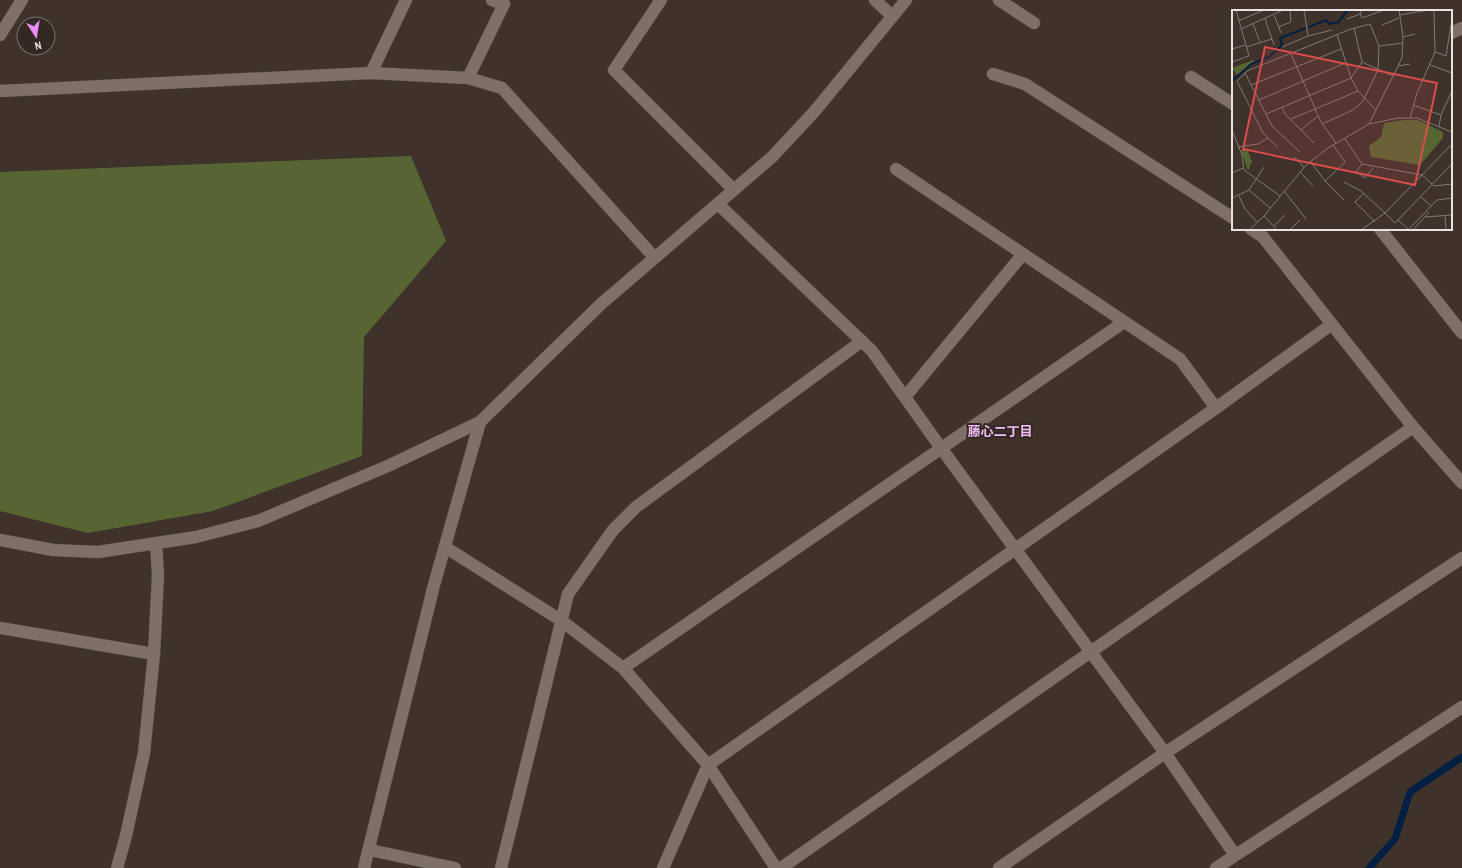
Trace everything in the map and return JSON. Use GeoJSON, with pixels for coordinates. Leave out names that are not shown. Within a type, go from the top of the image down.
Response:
{"type":"FeatureCollection","features":[{"type":"Feature","properties":{"kind":"street"},"geometry":{"type":"LineString","coordinates":[[0,35],[22,0]]}},
{"type":"Feature","properties":{"kind":"street"},"geometry":{"type":"LineString","coordinates":[[371,73],[406,0]]}},
{"type":"Feature","properties":{"kind":"street"},"geometry":{"type":"LineString","coordinates":[[468,78],[504,4],[492,0]]}},
{"type":"Feature","properties":{"kind":"street"},"geometry":{"type":"LineString","coordinates":[[661,0],[614,70],[734,190]]}},
{"type":"Feature","properties":{"kind":"street"},"geometry":{"type":"LineString","coordinates":[[875,0],[892,16]]}},
{"type":"Feature","properties":{"kind":"street"},"geometry":{"type":"LineString","coordinates":[[0,540],[53,550],[98,552],[196,537],[258,521],[390,465],[480,422],[601,304],[772,157],[906,0]]}},
{"type":"Feature","properties":{"kind":"street"},"geometry":{"type":"LineString","coordinates":[[999,0],[1034,23]]}},
{"type":"Feature","properties":{"kind":"street"},"geometry":{"type":"LineString","coordinates":[[1452,33],[1462,28]]}},
{"type":"Feature","properties":{"kind":"street"},"geometry":{"type":"LineString","coordinates":[[0,91],[371,73],[468,78],[502,88],[654,257]]}},
{"type":"Feature","properties":{"kind":"street"},"geometry":{"type":"LineString","coordinates":[[993,74],[1025,84],[1232,217]]}},
{"type":"Feature","properties":{"kind":"street"},"geometry":{"type":"LineString","coordinates":[[1190,77],[1232,103]]}},
{"type":"Feature","properties":{"kind":"street"},"geometry":{"type":"LineString","coordinates":[[896,169],[1180,359],[1216,408]]}},
{"type":"Feature","properties":{"kind":"street"},"geometry":{"type":"LineString","coordinates":[[718,204],[872,351],[941,448],[1165,753],[1235,855]]}},
{"type":"Feature","properties":{"kind":"street"},"geometry":{"type":"LineString","coordinates":[[1254,230],[1267,233],[1332,324],[1413,427],[1462,483]]}},
{"type":"Feature","properties":{"kind":"street"},"geometry":{"type":"LineString","coordinates":[[1381,230],[1462,333]]}},
{"type":"Feature","properties":{"kind":"street"},"geometry":{"type":"LineString","coordinates":[[905,397],[1023,254]]}},
{"type":"Feature","properties":{"kind":"street"},"geometry":{"type":"LineString","coordinates":[[623,668],[1124,322]]}},
{"type":"Feature","properties":{"kind":"street"},"geometry":{"type":"LineString","coordinates":[[663,868],[708,766],[1216,408],[1332,324]]}},
{"type":"Feature","properties":{"kind":"street"},"geometry":{"type":"LineString","coordinates":[[500,868],[568,594],[613,530],[636,507],[862,341]]}},
{"type":"Feature","properties":{"kind":"street"},"geometry":{"type":"LineString","coordinates":[[364,868],[370,850],[445,547],[480,422]]}},
{"type":"Feature","properties":{"kind":"street"},"geometry":{"type":"LineString","coordinates":[[781,868],[1413,427]]}},
{"type":"Feature","properties":{"kind":"street"},"geometry":{"type":"LineString","coordinates":[[117,868],[126,836],[144,753],[154,654],[158,575],[156,543]]}},
{"type":"Feature","properties":{"kind":"street"},"geometry":{"type":"LineString","coordinates":[[445,547],[562,621],[623,668],[708,766],[776,868]]}},
{"type":"Feature","properties":{"kind":"street"},"geometry":{"type":"LineString","coordinates":[[999,868],[1165,753],[1462,558]]}},
{"type":"Feature","properties":{"kind":"street"},"geometry":{"type":"LineString","coordinates":[[0,628],[154,654]]}},
{"type":"Feature","properties":{"kind":"street"},"geometry":{"type":"LineString","coordinates":[[1216,868],[1462,707]]}},
{"type":"Feature","properties":{"kind":"street"},"geometry":{"type":"LineString","coordinates":[[370,850],[455,868]]}},
{"type":"Feature","properties":{"kind":"green space"},"geometry":{"type":"Polygon","coordinates":[[[411,156],[446,241],[364,337],[362,456],[213,511],[88,533],[0,511],[0,172],[411,156]]]}},
{"type":"Feature","properties":{"kind":"waterway"},"geometry":{"type":"LineString","coordinates":[[1369,868],[1395,839],[1410,792],[1462,757]]}},
{"type":"Feature","properties":{"kind":"district","name":"藤心二丁目"},"geometry":{"type":"Point","coordinates":[1000,431]}}]}
